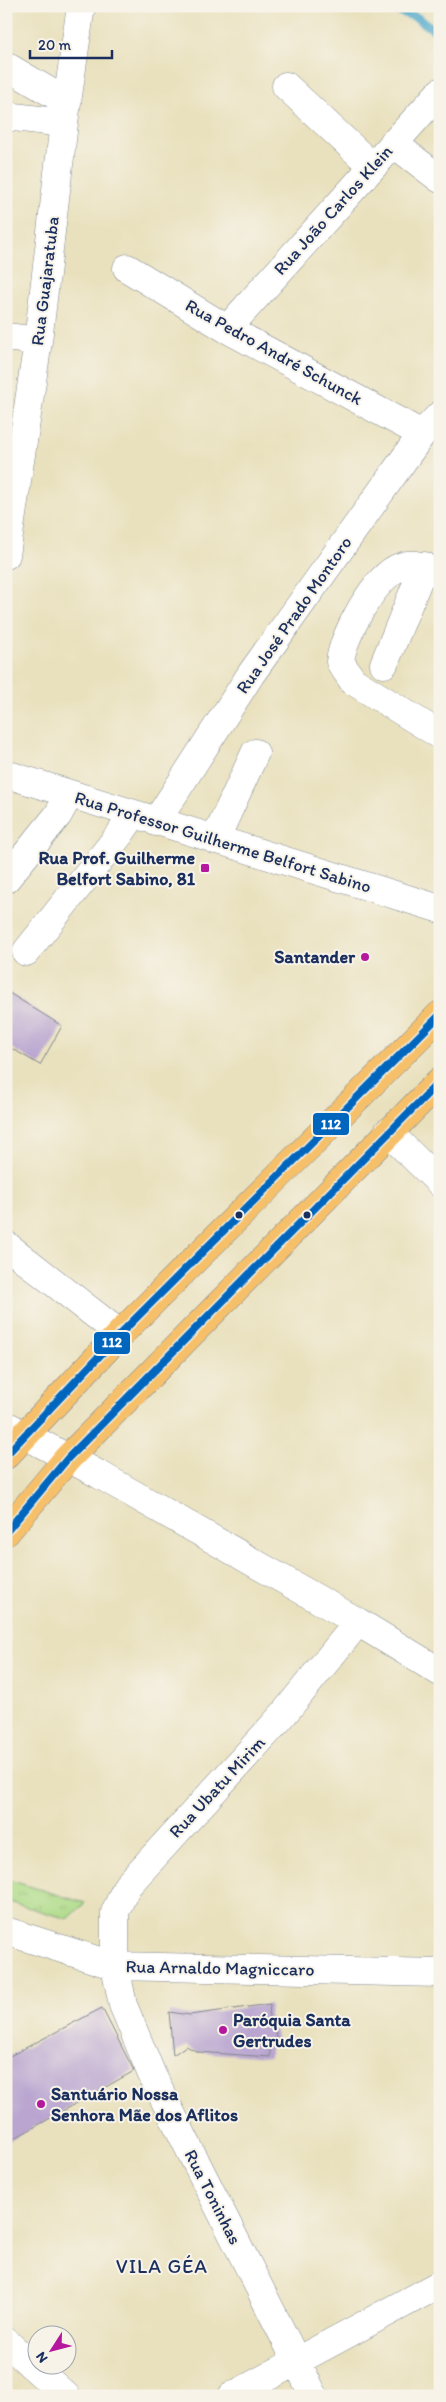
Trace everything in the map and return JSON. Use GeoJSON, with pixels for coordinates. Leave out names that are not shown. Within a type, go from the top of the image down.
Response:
{"type":"FeatureCollection","features":[{"type":"Feature","properties":{"kind":"main road"},"geometry":{"type":"LineString","coordinates":[[12,1439],[440,1015]]}},
{"type":"Feature","properties":{"kind":"main road"},"geometry":{"type":"LineString","coordinates":[[6,1532],[68,1458],[440,1081]]}},
{"type":"Feature","properties":{"kind":"street","name":"Rua Guajaratuba"},"geometry":{"type":"LineString","coordinates":[[7,552],[38,341],[81,6]]}},
{"type":"Feature","properties":{"kind":"street"},"geometry":{"type":"LineString","coordinates":[[6,66],[66,113]]}},
{"type":"Feature","properties":{"kind":"street"},"geometry":{"type":"LineString","coordinates":[[286,86],[372,166]]}},
{"type":"Feature","properties":{"kind":"street","name":"Rua João Carlos Klein"},"geometry":{"type":"LineString","coordinates":[[227,329],[440,92]]}},
{"type":"Feature","properties":{"kind":"street"},"geometry":{"type":"LineString","coordinates":[[6,116],[66,113]]}},
{"type":"Feature","properties":{"kind":"street"},"geometry":{"type":"LineString","coordinates":[[393,143],[440,179]]}},
{"type":"Feature","properties":{"kind":"street","name":"Rua Pedro André Schunck"},"geometry":{"type":"LineString","coordinates":[[127,268],[227,329],[431,424]]}},
{"type":"Feature","properties":{"kind":"street"},"geometry":{"type":"LineString","coordinates":[[6,337],[38,341]]}},
{"type":"Feature","properties":{"kind":"street","name":"Rua José Prado Montoro"},"geometry":{"type":"LineString","coordinates":[[26,952],[120,834],[144,818],[251,674],[431,424]]}},
{"type":"Feature","properties":{"kind":"street"},"geometry":{"type":"LineString","coordinates":[[384,664],[432,570],[411,564],[389,572],[379,583],[358,616],[341,649],[340,662],[353,681],[440,735]]}},
{"type":"Feature","properties":{"kind":"street"},"geometry":{"type":"LineString","coordinates":[[215,840],[255,753]]}},
{"type":"Feature","properties":{"kind":"street","name":"Rua Professor Guilherme Belfort Sabino"},"geometry":{"type":"LineString","coordinates":[[6,774],[440,909]]}},
{"type":"Feature","properties":{"kind":"street"},"geometry":{"type":"LineString","coordinates":[[6,879],[58,815],[69,794]]}},
{"type":"Feature","properties":{"kind":"street"},"geometry":{"type":"LineString","coordinates":[[388,1132],[440,1183]]}},
{"type":"Feature","properties":{"kind":"street"},"geometry":{"type":"LineString","coordinates":[[6,1245],[120,1334]]}},
{"type":"Feature","properties":{"kind":"street"},"geometry":{"type":"LineString","coordinates":[[12,1439],[68,1458],[358,1622],[440,1672]]}},
{"type":"Feature","properties":{"kind":"street","name":"Rua Ubatu Mirim"},"geometry":{"type":"LineString","coordinates":[[115,1966],[115,1912],[127,1886],[282,1716],[358,1622]]}},
{"type":"Feature","properties":{"kind":"street","name":"Rua Arnaldo Magniccaro"},"geometry":{"type":"LineString","coordinates":[[6,1931],[64,1952],[115,1966],[440,1973]]}},
{"type":"Feature","properties":{"kind":"street","name":"Rua Toninhas"},"geometry":{"type":"LineString","coordinates":[[115,1966],[123,2005],[152,2075],[314,2396]]}},
{"type":"Feature","properties":{"kind":"street"},"geometry":{"type":"LineString","coordinates":[[232,2396],[440,2284]]}},
{"type":"Feature","properties":{"kind":"street"},"geometry":{"type":"LineString","coordinates":[[6,2342],[66,2396]]}},
{"type":"Feature","properties":{"kind":"green space"},"geometry":{"type":"Polygon","coordinates":[[[9,1880],[85,1903],[68,1919],[6,1901],[9,1880]]]}},
{"type":"Feature","properties":{"kind":"building"},"geometry":{"type":"Polygon","coordinates":[[[6,991],[62,1026],[40,1065],[6,1045],[6,991]]]}},
{"type":"Feature","properties":{"kind":"building","name":"Paróquia Santa Gertrudes"},"geometry":{"type":"Polygon","coordinates":[[[270,2004],[269,2017],[274,2022],[276,2039],[270,2046],[270,2057],[198,2052],[186,2046],[173,2055],[169,2012],[190,2015],[270,2004]]]}},
{"type":"Feature","properties":{"kind":"building","name":"Santuário Nossa Senhora Mãe dos Aflitos"},"geometry":{"type":"Polygon","coordinates":[[[102,2008],[134,2071],[6,2143],[6,2058],[102,2008]]]}},
{"type":"Feature","properties":{"kind":"waterway"},"geometry":{"type":"LineString","coordinates":[[382,6],[416,17],[440,34]]}},
{"type":"Feature","properties":{"kind":"transit line","name":"112"},"geometry":{"type":"LineString","coordinates":[[6,1455],[120,1334],[440,1015]]}},
{"type":"Feature","properties":{"kind":"transit line","name":"112"},"geometry":{"type":"LineString","coordinates":[[6,1532],[68,1458],[440,1081]]}},
{"type":"Feature","properties":{"kind":"place","name":"Rua Prof. Guilherme Belfort Sabino, 81"},"geometry":{"type":"Point","coordinates":[205,868]}},
{"type":"Feature","properties":{"kind":"place","name":"Santander"},"geometry":{"type":"Point","coordinates":[365,957]}},
{"type":"Feature","properties":{"kind":"place","name":"Paróquia Santa Gertrudes"},"geometry":{"type":"Point","coordinates":[223,2030]}},
{"type":"Feature","properties":{"kind":"place","name":"Santuário Nossa Senhora Mãe dos Aflitos"},"geometry":{"type":"Point","coordinates":[41,2104]}},
{"type":"Feature","properties":{"kind":"district","name":"VILA GÉA"},"geometry":{"type":"Point","coordinates":[162,2266]}}]}
